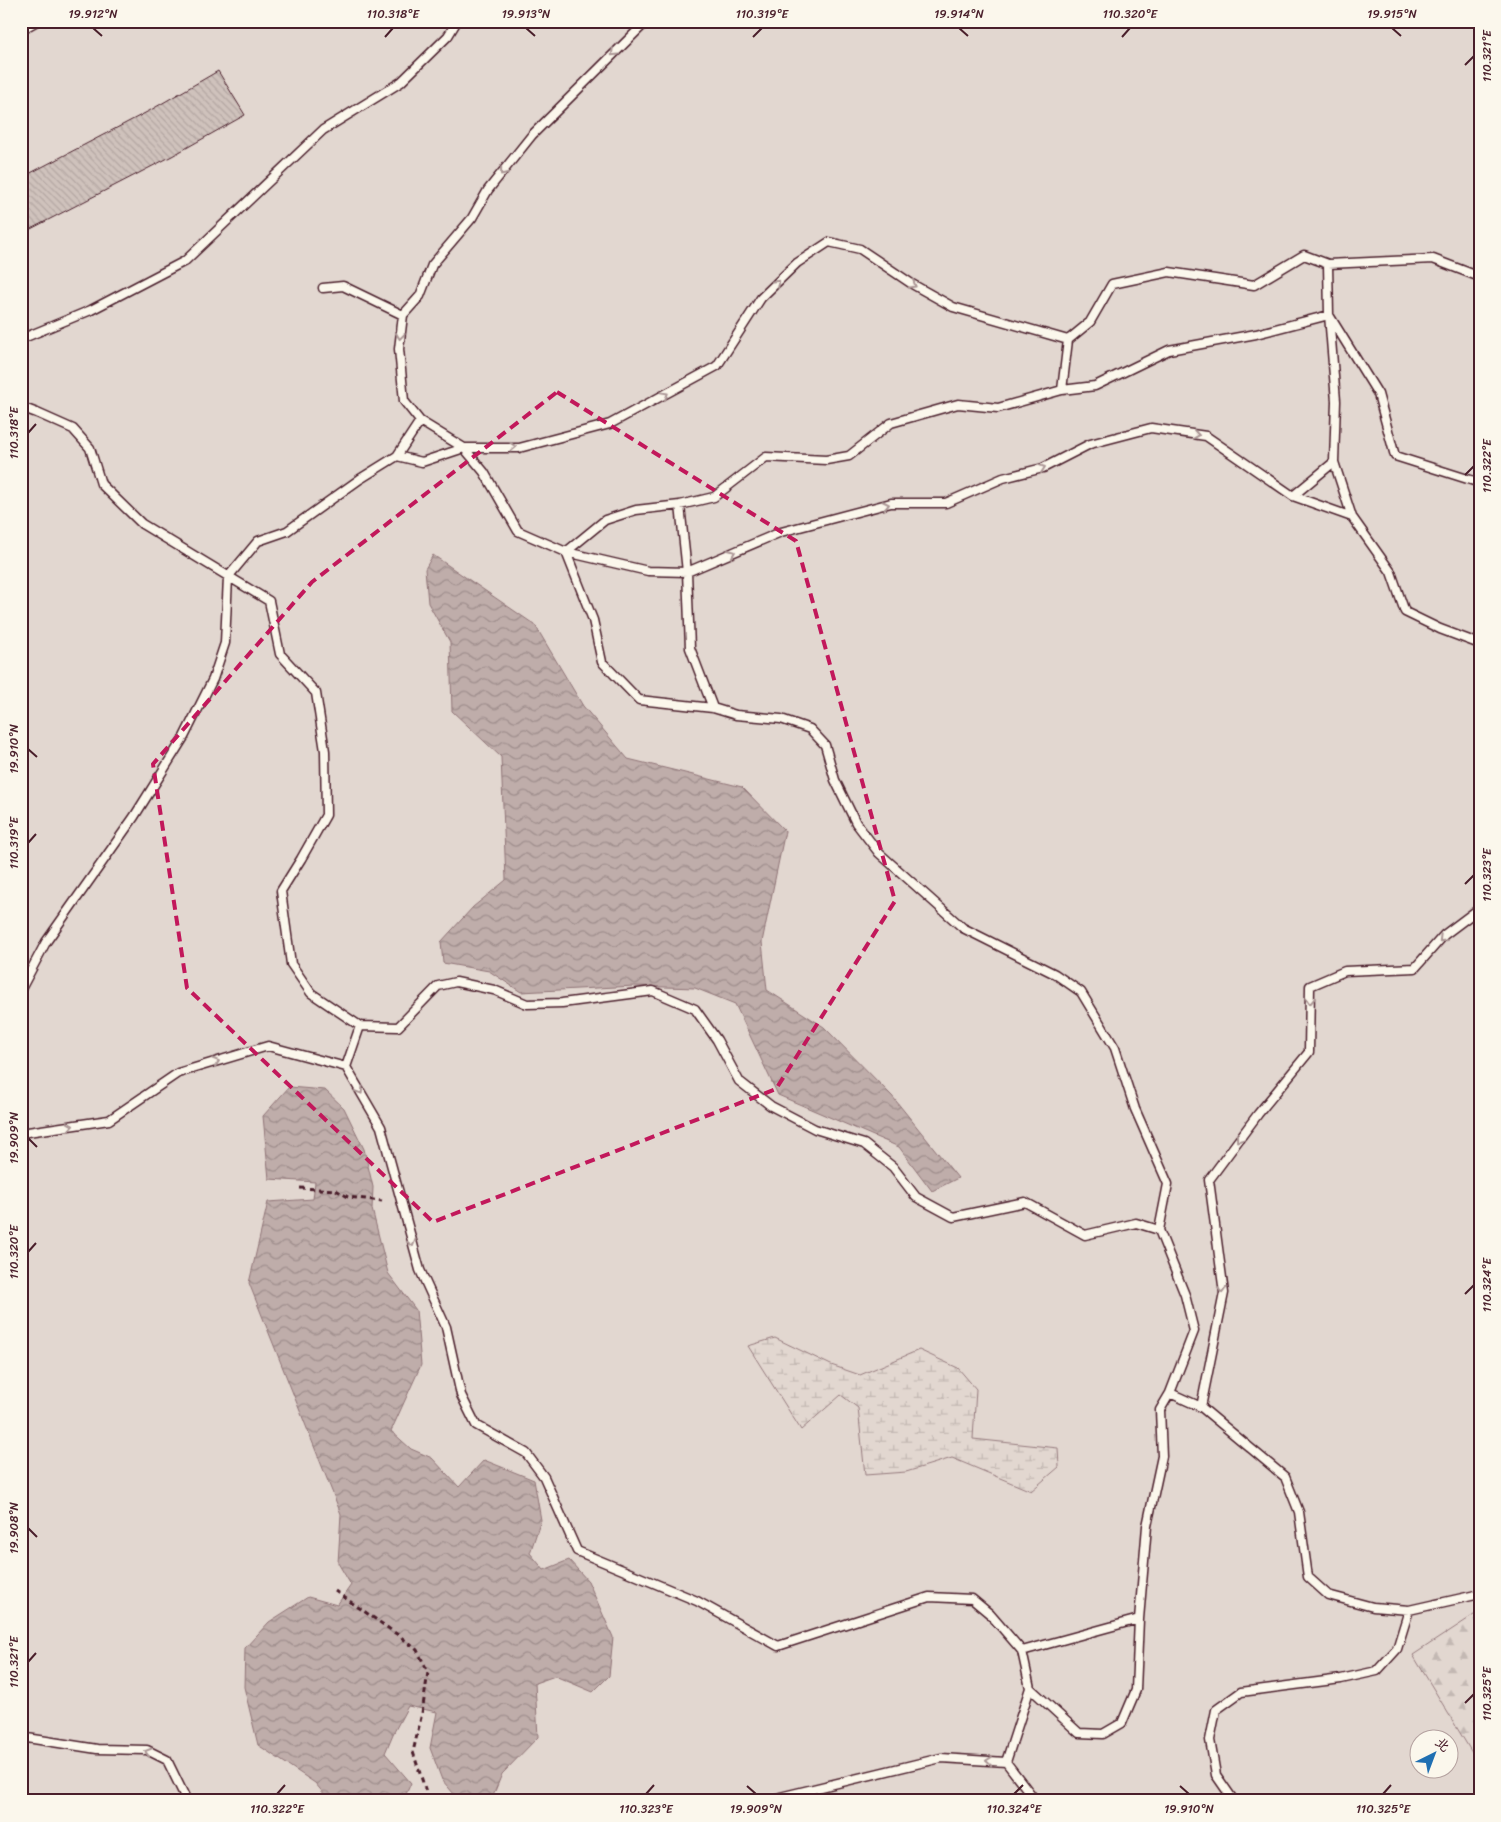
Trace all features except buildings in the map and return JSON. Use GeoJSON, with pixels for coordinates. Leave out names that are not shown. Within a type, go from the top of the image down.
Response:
{"type":"FeatureCollection","features":[{"type":"Feature","properties":{"kind":"lane"},"geometry":{"type":"LineString","coordinates":[[21,30],[37,21]]}},
{"type":"Feature","properties":{"kind":"lane"},"geometry":{"type":"LineString","coordinates":[[21,339],[91,310],[185,261],[324,130],[401,82],[448,36],[457,21]]}},
{"type":"Feature","properties":{"kind":"lane"},"geometry":{"type":"LineString","coordinates":[[650,21],[642,26],[607,60],[532,136],[488,190],[472,218],[432,265],[420,296],[403,315],[398,348],[404,401],[420,421],[464,448],[484,472],[518,531],[566,552],[648,571],[687,572],[781,532],[891,504],[946,503],[1003,478],[1044,468],[1090,444],[1151,428],[1206,436],[1292,496],[1352,517]]}},
{"type":"Feature","properties":{"kind":"lane"},"geometry":{"type":"LineString","coordinates":[[397,456],[422,462],[464,448],[519,448],[610,424],[717,366],[761,298],[797,263],[829,242],[860,249],[912,284],[952,307],[1068,340]]}},
{"type":"Feature","properties":{"kind":"lane"},"geometry":{"type":"LineString","coordinates":[[1062,390],[1068,340],[1090,322],[1112,284],[1168,272],[1254,285],[1304,255],[1328,264],[1433,260],[1480,277]]}},
{"type":"Feature","properties":{"kind":"lane"},"geometry":{"type":"LineString","coordinates":[[1328,264],[1336,401],[1334,462],[1352,517],[1390,572],[1405,612],[1440,629],[1480,644]]}},
{"type":"Feature","properties":{"kind":"lane"},"geometry":{"type":"LineString","coordinates":[[323,288],[343,286],[403,315]]}},
{"type":"Feature","properties":{"kind":"lane"},"geometry":{"type":"LineString","coordinates":[[566,552],[605,520],[636,510],[680,505],[714,497],[766,457],[826,460],[849,456],[891,423],[958,404],[998,408],[1062,390],[1095,386],[1169,350],[1256,334],[1330,315]]}},
{"type":"Feature","properties":{"kind":"lane"},"geometry":{"type":"LineString","coordinates":[[1330,315],[1378,394],[1395,456],[1474,481],[1480,485]]}},
{"type":"Feature","properties":{"kind":"lane"},"geometry":{"type":"LineString","coordinates":[[21,408],[37,413],[73,430],[90,448],[100,484],[142,524],[269,601],[280,654],[316,693],[324,751],[326,814],[281,891],[291,964],[311,993],[360,1026],[398,1027],[438,986],[456,982],[494,990],[527,1004],[562,1003],[654,991],[695,1009],[717,1040],[739,1081],[771,1106],[815,1129],[864,1144],[893,1167],[916,1197],[953,1216],[1025,1202],[1085,1235],[1136,1223],[1159,1230]]}},
{"type":"Feature","properties":{"kind":"lane"},"geometry":{"type":"LineString","coordinates":[[21,989],[46,942],[134,817],[184,737],[214,679],[225,643],[228,576],[258,541],[287,531],[360,479],[397,456],[420,421]]}},
{"type":"Feature","properties":{"kind":"lane"},"geometry":{"type":"LineString","coordinates":[[1292,496],[1334,462]]}},
{"type":"Feature","properties":{"kind":"lane"},"geometry":{"type":"LineString","coordinates":[[680,505],[687,572],[690,648],[713,708]]}},
{"type":"Feature","properties":{"kind":"lane"},"geometry":{"type":"LineString","coordinates":[[566,552],[593,620],[602,662],[639,700],[713,708],[736,715],[781,720],[810,729],[825,745],[836,780],[856,824],[879,853],[962,928],[1055,974],[1081,992],[1115,1048],[1135,1109],[1168,1184],[1159,1230],[1186,1295],[1194,1331],[1170,1393],[1160,1410],[1162,1456],[1147,1526],[1139,1619],[1136,1690],[1122,1723],[1103,1734],[1079,1733],[1030,1688]]}},
{"type":"Feature","properties":{"kind":"lane"},"geometry":{"type":"LineString","coordinates":[[1201,1407],[1224,1293],[1208,1180],[1258,1114],[1309,1052],[1310,986],[1345,971],[1415,968],[1444,935],[1480,908]]}},
{"type":"Feature","properties":{"kind":"lane"},"geometry":{"type":"LineString","coordinates":[[346,1067],[360,1026]]}},
{"type":"Feature","properties":{"kind":"lane"},"geometry":{"type":"LineString","coordinates":[[21,1133],[109,1120],[178,1074],[268,1046],[346,1067],[381,1126],[420,1270],[446,1327],[461,1395],[476,1425],[526,1452],[544,1477],[577,1550],[698,1601],[778,1646],[929,1597],[972,1599],[990,1614],[1022,1651],[1030,1688],[1006,1762]]}},
{"type":"Feature","properties":{"kind":"lane"},"geometry":{"type":"LineString","coordinates":[[1170,1393],[1201,1407],[1285,1477],[1300,1512],[1308,1577],[1328,1595],[1373,1607],[1409,1610],[1480,1594]]}},
{"type":"Feature","properties":{"kind":"lane"},"geometry":{"type":"LineString","coordinates":[[1234,1801],[1216,1775],[1210,1740],[1216,1710],[1241,1692],[1341,1679],[1377,1671],[1397,1649],[1409,1610]]}},
{"type":"Feature","properties":{"kind":"lane"},"geometry":{"type":"LineString","coordinates":[[1022,1651],[1139,1619]]}},
{"type":"Feature","properties":{"kind":"lane"},"geometry":{"type":"LineString","coordinates":[[21,1738],[97,1749],[146,1750],[167,1760],[187,1801]]}},
{"type":"Feature","properties":{"kind":"lane"},"geometry":{"type":"LineString","coordinates":[[776,1801],[780,1797],[941,1758],[1006,1762],[1036,1801]]}},
{"type":"Feature","properties":{"kind":"path"},"geometry":{"type":"LineString","coordinates":[[300,1188],[336,1190],[348,1197],[382,1201]]}},
{"type":"Feature","properties":{"kind":"path"},"geometry":{"type":"LineString","coordinates":[[335,1591],[402,1637],[417,1650],[428,1672],[422,1713],[413,1752],[429,1801]]}},
{"type":"Feature","properties":{"kind":"highlighted area"},"geometry":{"type":"Polygon","coordinates":[[[557,392],[796,541],[895,901],[776,1089],[433,1222],[187,988],[153,764],[312,582],[557,392]]]}},
{"type":"Feature","properties":{"kind":"green space"},"geometry":{"type":"Polygon","coordinates":[[[21,21],[1480,21],[1480,1801],[21,1801],[21,21]]]}},
{"type":"Feature","properties":{"kind":"green space"},"geometry":{"type":"Polygon","coordinates":[[[775,1338],[831,1365],[860,1375],[919,1350],[958,1368],[976,1389],[973,1439],[1058,1448],[1059,1467],[1031,1491],[952,1458],[906,1472],[865,1475],[858,1408],[841,1395],[801,1430],[748,1346],[775,1338]]]}},
{"type":"Feature","properties":{"kind":"green space"},"geometry":{"type":"Polygon","coordinates":[[[1480,1611],[1480,1766],[1413,1655],[1480,1611]]]}},
{"type":"Feature","properties":{"kind":"water"},"geometry":{"type":"Polygon","coordinates":[[[433,555],[535,625],[583,706],[628,759],[742,787],[785,831],[762,942],[767,990],[824,1027],[892,1096],[958,1178],[932,1191],[899,1147],[778,1095],[735,1004],[695,988],[635,986],[521,992],[489,971],[443,963],[441,942],[473,907],[506,880],[501,757],[452,711],[450,642],[428,603],[425,569],[433,555]]]}},
{"type":"Feature","properties":{"kind":"water"},"geometry":{"type":"Polygon","coordinates":[[[289,1087],[325,1090],[344,1108],[364,1149],[373,1187],[372,1209],[388,1273],[416,1310],[421,1365],[391,1431],[411,1449],[432,1458],[459,1487],[484,1460],[534,1480],[541,1520],[530,1553],[544,1570],[569,1560],[588,1581],[613,1637],[609,1676],[593,1692],[555,1676],[535,1683],[538,1737],[502,1774],[491,1801],[460,1801],[442,1780],[430,1748],[437,1712],[408,1706],[385,1753],[411,1783],[403,1801],[330,1801],[315,1783],[258,1745],[244,1687],[245,1648],[269,1622],[308,1597],[337,1605],[351,1585],[338,1563],[341,1514],[249,1283],[268,1202],[313,1199],[315,1182],[269,1179],[263,1116],[289,1087]]]}}]}
